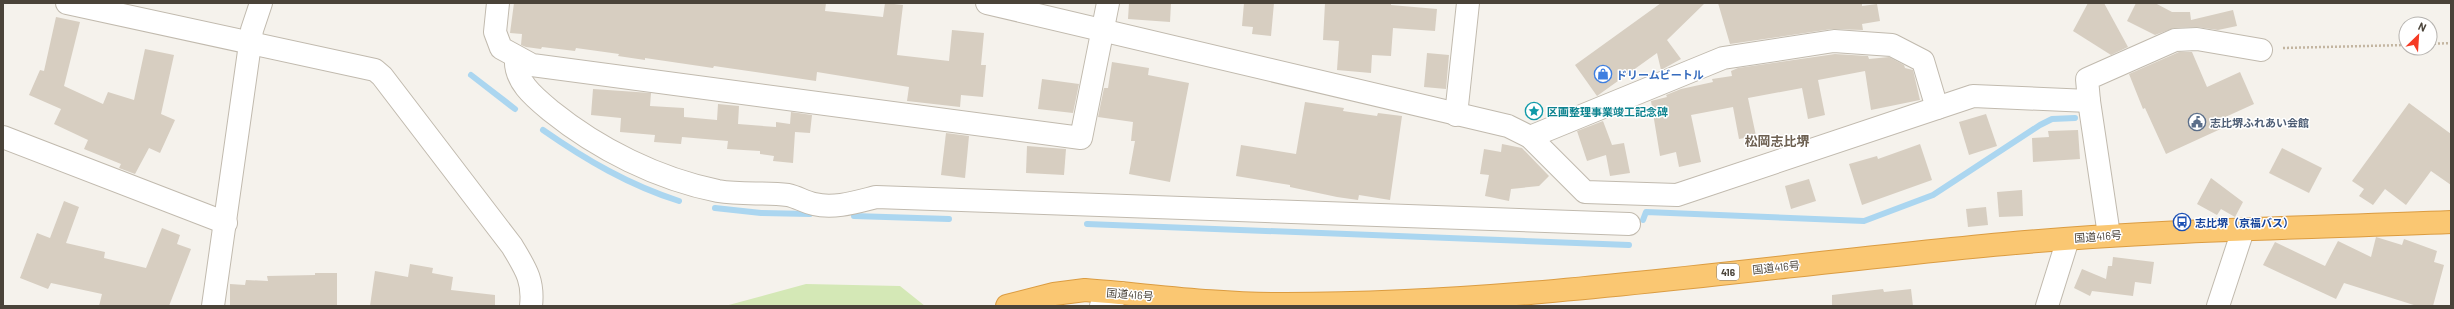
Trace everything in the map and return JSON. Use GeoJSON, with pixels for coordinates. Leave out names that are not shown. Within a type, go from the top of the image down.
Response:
{"type":"FeatureCollection","features":[{"type":"Feature","properties":{"kind":"highway","name":"国道416号"},"geometry":{"type":"LineString","coordinates":[[1007,306],[1054,294],[1085,290],[1273,305],[1396,302],[1509,295],[2109,235],[2451,222]]}},
{"type":"Feature","properties":{"kind":"street"},"geometry":{"type":"LineString","coordinates":[[67,3],[374,70],[382,76],[512,246],[528,274],[533,290],[531,306]]}},
{"type":"Feature","properties":{"kind":"street"},"geometry":{"type":"LineString","coordinates":[[213,306],[226,223],[250,44],[255,18],[260,3]]}},
{"type":"Feature","properties":{"kind":"street"},"geometry":{"type":"LineString","coordinates":[[498,3],[495,32],[501,48],[532,66],[1081,138],[1108,3]]}},
{"type":"Feature","properties":{"kind":"street"},"geometry":{"type":"LineString","coordinates":[[987,3],[1508,126],[1530,137],[1585,192],[1677,195],[1973,96],[2089,101]]}},
{"type":"Feature","properties":{"kind":"street"},"geometry":{"type":"LineString","coordinates":[[1456,114],[1468,3]]}},
{"type":"Feature","properties":{"kind":"street"},"geometry":{"type":"LineString","coordinates":[[2109,235],[2087,79],[2175,40],[2197,39],[2261,50]]}},
{"type":"Feature","properties":{"kind":"street"},"geometry":{"type":"LineString","coordinates":[[1530,137],[1723,58],[1834,41],[1892,45],[1923,61],[1937,108]]}},
{"type":"Feature","properties":{"kind":"street"},"geometry":{"type":"LineString","coordinates":[[516,58],[515,70],[532,95],[563,120],[645,167],[675,180],[719,191],[789,196],[815,204],[847,205],[876,197],[1629,224]]}},
{"type":"Feature","properties":{"kind":"street"},"geometry":{"type":"LineString","coordinates":[[3,137],[226,223]]}},
{"type":"Feature","properties":{"kind":"street"},"geometry":{"type":"LineString","coordinates":[[2218,306],[2243,230]]}},
{"type":"Feature","properties":{"kind":"street"},"geometry":{"type":"LineString","coordinates":[[2047,306],[2068,239]]}},
{"type":"Feature","properties":{"kind":"street"},"geometry":{"type":"LineString","coordinates":[[1101,306],[1121,293]]}},
{"type":"Feature","properties":{"kind":"path"},"geometry":{"type":"LineString","coordinates":[[2438,44],[2451,43]]}},
{"type":"Feature","properties":{"kind":"path"},"geometry":{"type":"LineString","coordinates":[[2261,50],[2398,45]]}},
{"type":"Feature","properties":{"kind":"green space"},"geometry":{"type":"Polygon","coordinates":[[[806,284],[900,286],[925,306],[725,306],[806,284]]]}},
{"type":"Feature","properties":{"kind":"building"},"geometry":{"type":"Polygon","coordinates":[[[514,3],[826,3],[825,11],[883,17],[885,3],[903,5],[897,55],[949,61],[952,30],[984,33],[981,65],[986,65],[983,97],[961,95],[960,107],[907,101],[909,87],[817,72],[816,81],[714,66],[713,68],[645,58],[645,60],[618,56],[619,54],[576,48],[575,51],[542,47],[541,49],[526,47],[521,45],[522,34],[510,33],[514,3]]]}},
{"type":"Feature","properties":{"kind":"building"},"geometry":{"type":"Polygon","coordinates":[[[1129,3],[1171,3],[1170,22],[1128,19],[1129,3]]]}},
{"type":"Feature","properties":{"kind":"building"},"geometry":{"type":"Polygon","coordinates":[[[1244,3],[1274,3],[1271,36],[1252,34],[1253,27],[1242,26],[1244,3]]]}},
{"type":"Feature","properties":{"kind":"building"},"geometry":{"type":"Polygon","coordinates":[[[1325,3],[1391,3],[1391,5],[1437,9],[1435,31],[1393,28],[1391,56],[1372,55],[1371,73],[1337,70],[1339,41],[1323,40],[1325,3]]]}},
{"type":"Feature","properties":{"kind":"building"},"geometry":{"type":"Polygon","coordinates":[[[1661,3],[1705,3],[1667,40],[1681,59],[1661,70],[1657,53],[1597,96],[1575,65],[1661,3]]]}},
{"type":"Feature","properties":{"kind":"building"},"geometry":{"type":"Polygon","coordinates":[[[1718,3],[1862,3],[1862,6],[1877,4],[1880,21],[1862,24],[1863,30],[1832,29],[1730,44],[1718,3]]]}},
{"type":"Feature","properties":{"kind":"building"},"geometry":{"type":"Polygon","coordinates":[[[2088,3],[2104,3],[2128,47],[2111,55],[2073,31],[2088,3]]]}},
{"type":"Feature","properties":{"kind":"building"},"geometry":{"type":"Polygon","coordinates":[[[2136,3],[2155,3],[2172,12],[2190,12],[2191,20],[2233,10],[2237,26],[2218,30],[2197,27],[2174,28],[2155,35],[2127,21],[2136,3]]]}},
{"type":"Feature","properties":{"kind":"building"},"geometry":{"type":"Polygon","coordinates":[[[56,17],[80,22],[64,86],[103,104],[108,92],[134,100],[145,49],[174,55],[161,114],[175,120],[160,153],[149,148],[135,174],[119,168],[121,164],[84,149],[88,140],[54,124],[61,109],[29,95],[40,70],[44,71],[56,17]]]}},
{"type":"Feature","properties":{"kind":"building"},"geometry":{"type":"Polygon","coordinates":[[[2179,52],[2192,52],[2207,87],[2240,72],[2254,104],[2221,119],[2225,127],[2166,154],[2145,108],[2143,109],[2129,74],[2179,52]]]}},
{"type":"Feature","properties":{"kind":"building"},"geometry":{"type":"Polygon","coordinates":[[[1427,53],[1449,55],[1446,89],[1424,87],[1427,53]]]}},
{"type":"Feature","properties":{"kind":"building"},"geometry":{"type":"Polygon","coordinates":[[[1835,54],[1868,56],[1869,59],[1889,57],[1904,65],[1905,68],[1913,70],[1920,100],[1871,110],[1865,71],[1818,80],[1825,115],[1808,119],[1802,88],[1748,98],[1756,136],[1739,139],[1733,107],[1691,115],[1701,162],[1679,167],[1676,152],[1660,156],[1651,101],[1667,97],[1666,95],[1681,89],[1713,82],[1712,79],[1732,76],[1731,71],[1738,68],[1835,54]]]}},
{"type":"Feature","properties":{"kind":"building"},"geometry":{"type":"Polygon","coordinates":[[[1112,62],[1149,68],[1148,75],[1189,83],[1170,182],[1129,174],[1135,141],[1131,141],[1133,122],[1098,117],[1104,88],[1108,88],[1112,62]]]}},
{"type":"Feature","properties":{"kind":"building"},"geometry":{"type":"Polygon","coordinates":[[[1042,79],[1079,84],[1073,113],[1038,109],[1042,79]]]}},
{"type":"Feature","properties":{"kind":"building"},"geometry":{"type":"Polygon","coordinates":[[[593,89],[651,93],[650,106],[684,108],[684,117],[717,120],[718,104],[739,106],[738,124],[776,127],[776,122],[790,124],[791,112],[812,115],[810,133],[795,132],[793,163],[773,161],[774,156],[760,154],[760,151],[727,149],[728,141],[682,137],[681,144],[654,142],[655,135],[620,132],[621,118],[591,115],[593,89]]]}},
{"type":"Feature","properties":{"kind":"building"},"geometry":{"type":"Polygon","coordinates":[[[1305,102],[1344,108],[1343,111],[1377,116],[1378,113],[1402,116],[1390,200],[1359,195],[1358,200],[1337,197],[1290,187],[1290,185],[1236,176],[1241,145],[1296,154],[1305,102]]]}},
{"type":"Feature","properties":{"kind":"building"},"geometry":{"type":"Polygon","coordinates":[[[2409,103],[2451,134],[2451,185],[2431,171],[2406,205],[2385,189],[2373,205],[2359,196],[2364,189],[2352,181],[2409,103]]]}},
{"type":"Feature","properties":{"kind":"building"},"geometry":{"type":"Polygon","coordinates":[[[1986,114],[1997,146],[1969,155],[1959,122],[1986,114]]]}},
{"type":"Feature","properties":{"kind":"building"},"geometry":{"type":"Polygon","coordinates":[[[1603,121],[1612,145],[1624,143],[1630,173],[1610,176],[1606,155],[1587,161],[1577,131],[1603,121]]]}},
{"type":"Feature","properties":{"kind":"building"},"geometry":{"type":"Polygon","coordinates":[[[2078,130],[2080,159],[2033,162],[2032,138],[2049,137],[2048,131],[2078,130]]]}},
{"type":"Feature","properties":{"kind":"building"},"geometry":{"type":"Polygon","coordinates":[[[946,133],[969,136],[965,178],[941,175],[946,133]]]}},
{"type":"Feature","properties":{"kind":"building"},"geometry":{"type":"Polygon","coordinates":[[[1502,144],[1522,148],[1549,176],[1539,186],[1511,189],[1509,201],[1485,196],[1489,175],[1480,174],[1484,149],[1501,152],[1502,144]]]}},
{"type":"Feature","properties":{"kind":"building"},"geometry":{"type":"Polygon","coordinates":[[[1920,144],[1932,180],[1862,205],[1849,164],[1877,156],[1878,159],[1920,144]]]}},
{"type":"Feature","properties":{"kind":"building"},"geometry":{"type":"Polygon","coordinates":[[[1027,146],[1066,149],[1064,175],[1026,173],[1027,146]]]}},
{"type":"Feature","properties":{"kind":"building"},"geometry":{"type":"Polygon","coordinates":[[[2282,148],[2322,168],[2309,193],[2269,173],[2282,148]]]}},
{"type":"Feature","properties":{"kind":"building"},"geometry":{"type":"Polygon","coordinates":[[[2211,178],[2243,202],[2235,217],[2221,209],[2217,215],[2197,204],[2211,178]]]}},
{"type":"Feature","properties":{"kind":"building"},"geometry":{"type":"Polygon","coordinates":[[[1809,179],[1816,201],[1791,209],[1785,186],[1809,179]]]}},
{"type":"Feature","properties":{"kind":"building"},"geometry":{"type":"Polygon","coordinates":[[[2022,190],[2023,216],[1999,217],[1997,192],[2022,190]]]}},
{"type":"Feature","properties":{"kind":"building"},"geometry":{"type":"Polygon","coordinates":[[[64,201],[79,207],[66,243],[105,252],[104,258],[146,268],[162,228],[180,235],[177,244],[191,249],[169,306],[99,306],[102,294],[51,283],[48,289],[20,278],[37,233],[50,238],[64,201]]]}},
{"type":"Feature","properties":{"kind":"building"},"geometry":{"type":"Polygon","coordinates":[[[1986,207],[1988,225],[1968,227],[1966,209],[1986,207]]]}},
{"type":"Feature","properties":{"kind":"building"},"geometry":{"type":"Polygon","coordinates":[[[2376,237],[2402,245],[2404,239],[2437,251],[2434,262],[2444,265],[2433,306],[2417,306],[2344,283],[2336,299],[2263,265],[2275,242],[2325,266],[2338,241],[2371,257],[2376,237]]]}},
{"type":"Feature","properties":{"kind":"building"},"geometry":{"type":"Polygon","coordinates":[[[2113,257],[2154,262],[2151,284],[2135,282],[2133,296],[2092,291],[2090,296],[2074,288],[2082,269],[2106,279],[2108,266],[2112,266],[2113,257]]]}},
{"type":"Feature","properties":{"kind":"building"},"geometry":{"type":"Polygon","coordinates":[[[410,264],[433,268],[432,273],[453,277],[451,290],[495,295],[495,306],[370,306],[375,271],[408,277],[410,264]]]}},
{"type":"Feature","properties":{"kind":"building"},"geometry":{"type":"Polygon","coordinates":[[[315,273],[337,273],[337,306],[230,306],[230,284],[245,285],[246,280],[268,281],[267,276],[315,275],[315,273]]]}},
{"type":"Feature","properties":{"kind":"building"},"geometry":{"type":"Polygon","coordinates":[[[1883,289],[1884,292],[1911,289],[1913,306],[1832,306],[1832,295],[1883,289]]]}},
{"type":"Feature","properties":{"kind":"waterway"},"geometry":{"type":"LineString","coordinates":[[471,75],[515,109]]}},
{"type":"Feature","properties":{"kind":"waterway"},"geometry":{"type":"LineString","coordinates":[[1643,220],[1646,212],[1864,221],[1933,195],[2040,125],[2052,119],[2075,118]]}},
{"type":"Feature","properties":{"kind":"waterway"},"geometry":{"type":"LineString","coordinates":[[543,130],[575,152],[608,171],[661,195],[679,201]]}},
{"type":"Feature","properties":{"kind":"waterway"},"geometry":{"type":"LineString","coordinates":[[715,208],[761,213],[810,214]]}},
{"type":"Feature","properties":{"kind":"waterway"},"geometry":{"type":"LineString","coordinates":[[854,216],[949,219]]}},
{"type":"Feature","properties":{"kind":"waterway"},"geometry":{"type":"LineString","coordinates":[[1087,224],[1629,245]]}},
{"type":"Feature","properties":{"kind":"place","name":"ドリームビートル"},"geometry":{"type":"Point","coordinates":[1603,74]}},
{"type":"Feature","properties":{"kind":"place","name":"区画整理事業竣工記念碑"},"geometry":{"type":"Point","coordinates":[1534,111]}},
{"type":"Feature","properties":{"kind":"place","name":"志比堺ふれあい会館"},"geometry":{"type":"Point","coordinates":[2197,122]}},
{"type":"Feature","properties":{"kind":"place","name":"志比堺（京福バス）"},"geometry":{"type":"Point","coordinates":[2182,222]}},
{"type":"Feature","properties":{"kind":"district","name":"松岡志比堺"},"geometry":{"type":"Point","coordinates":[1777,141]}}]}
